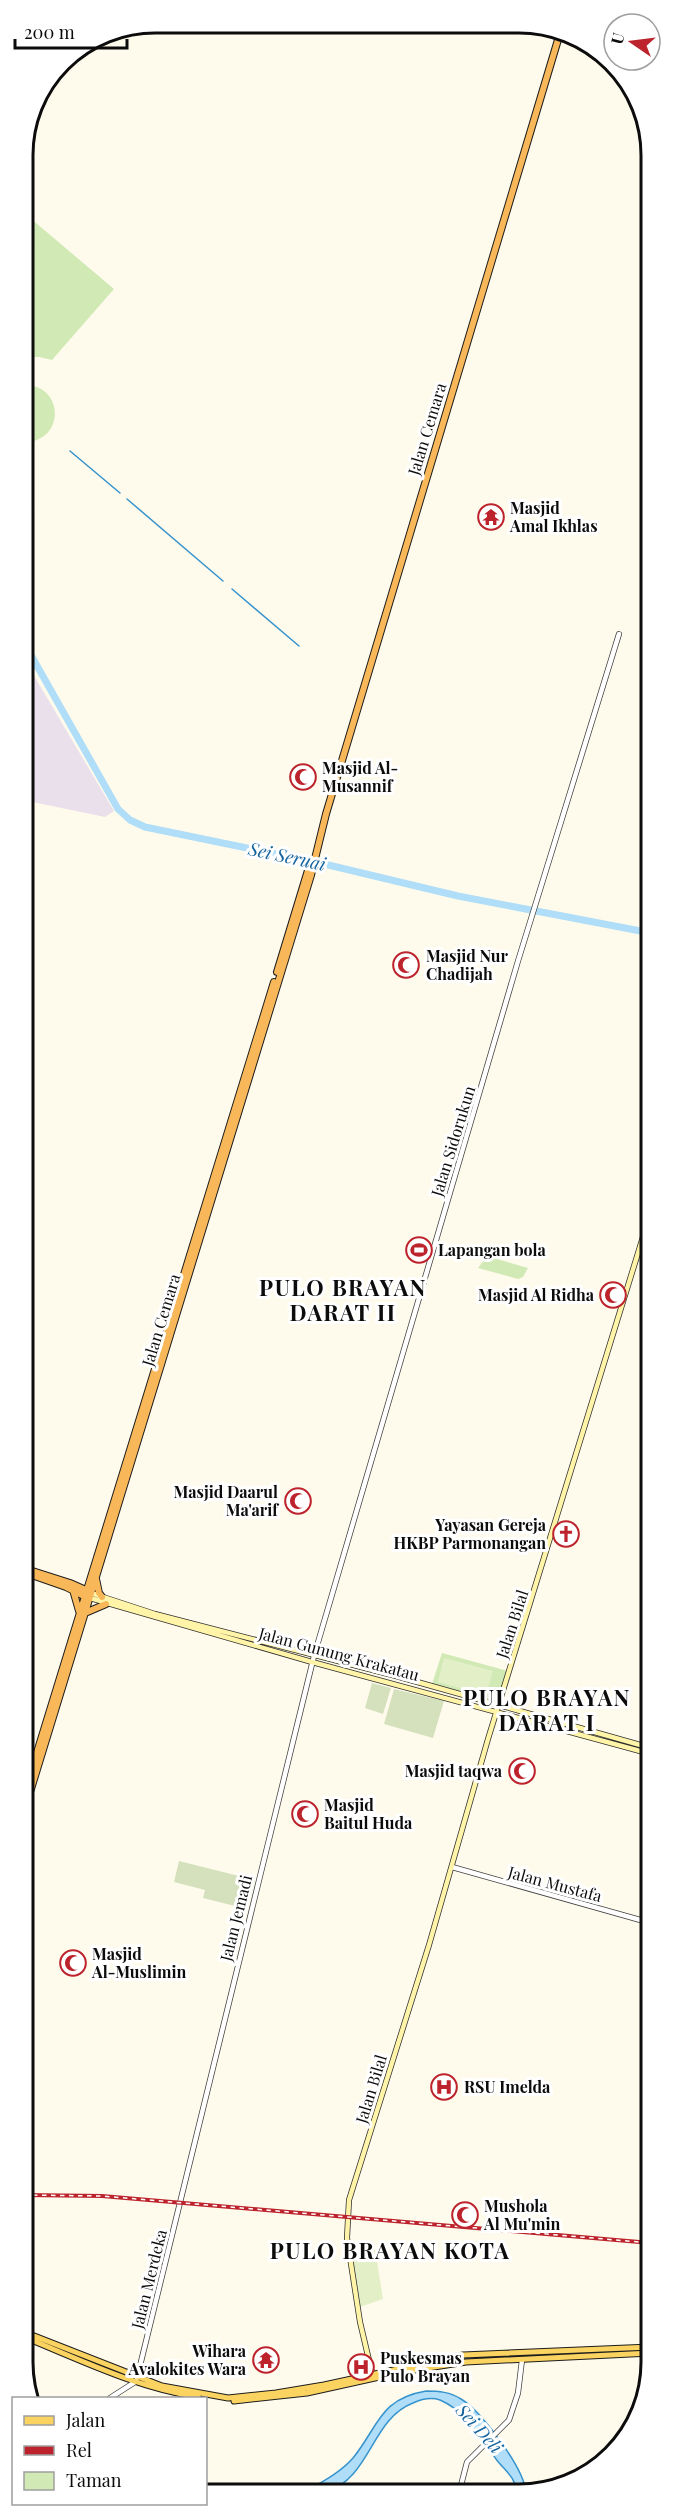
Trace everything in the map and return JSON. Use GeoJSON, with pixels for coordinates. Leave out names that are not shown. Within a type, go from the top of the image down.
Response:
{"type":"FeatureCollection","features":[{"type":"Feature","properties":{"kind":"highway","name":"Jalan Cemara"},"geometry":{"type":"LineString","coordinates":[[33,1780],[321,832],[392,583],[558,39]]}},
{"type":"Feature","properties":{"kind":"highway","name":"Jalan Gunung Krakatau"},"geometry":{"type":"LineString","coordinates":[[33,1573],[88,1594]]}},
{"type":"Feature","properties":{"kind":"highway"},"geometry":{"type":"LineString","coordinates":[[102,1597],[94,1576],[75,1588],[82,1614],[106,1604]]}},
{"type":"Feature","properties":{"kind":"highway","name":"Jalan Cemara"},"geometry":{"type":"LineString","coordinates":[[33,1769],[53,1711]]}},
{"type":"Feature","properties":{"kind":"main road","name":"Jalan Bilal"},"geometry":{"type":"LineString","coordinates":[[372,2376],[360,2322],[347,2238],[347,2216],[355,2179],[641,1243]]}},
{"type":"Feature","properties":{"kind":"main road","name":"Jalan Gunung Krakatau"},"geometry":{"type":"LineString","coordinates":[[88,1594],[137,1611]]}},
{"type":"Feature","properties":{"kind":"main road","name":"Jalan Gunung Krakatau"},"geometry":{"type":"LineString","coordinates":[[88,1594],[106,1604],[313,1659],[641,1751]]}},
{"type":"Feature","properties":{"kind":"main road","name":"Jalan Gunung Krakatau"},"geometry":{"type":"LineString","coordinates":[[313,1659],[499,1704],[641,1745]]}},
{"type":"Feature","properties":{"kind":"main road"},"geometry":{"type":"LineString","coordinates":[[33,2336],[136,2380]]}},
{"type":"Feature","properties":{"kind":"main road"},"geometry":{"type":"LineString","coordinates":[[33,2340],[136,2380],[202,2397]]}},
{"type":"Feature","properties":{"kind":"main road"},"geometry":{"type":"LineString","coordinates":[[372,2376],[466,2362],[520,2360],[641,2349]]}},
{"type":"Feature","properties":{"kind":"main road"},"geometry":{"type":"LineString","coordinates":[[632,2351],[641,2352]]}},
{"type":"Feature","properties":{"kind":"main road"},"geometry":{"type":"LineString","coordinates":[[520,2360],[521,2352]]}},
{"type":"Feature","properties":{"kind":"main road"},"geometry":{"type":"LineString","coordinates":[[207,2398],[243,2401],[284,2396],[463,2355],[521,2352],[619,2352]]}},
{"type":"Feature","properties":{"kind":"street","name":"Jalan Sidorukun"},"geometry":{"type":"LineString","coordinates":[[313,1659],[536,902],[619,634]]}},
{"type":"Feature","properties":{"kind":"street","name":"Jalan Jemadi"},"geometry":{"type":"LineString","coordinates":[[183,2186],[313,1659]]}},
{"type":"Feature","properties":{"kind":"street","name":"Jalan Mustafa"},"geometry":{"type":"LineString","coordinates":[[452,1867],[641,1920]]}},
{"type":"Feature","properties":{"kind":"street","name":"Jalan Merdeka"},"geometry":{"type":"LineString","coordinates":[[136,2380],[183,2186]]}},
{"type":"Feature","properties":{"kind":"street"},"geometry":{"type":"LineString","coordinates":[[461,2484],[467,2462],[509,2420],[513,2411],[520,2360]]}},
{"type":"Feature","properties":{"kind":"street"},"geometry":{"type":"LineString","coordinates":[[111,2397],[136,2380]]}},
{"type":"Feature","properties":{"kind":"shaded area"},"geometry":{"type":"Polygon","coordinates":[[[33,674],[114,811],[105,817],[33,802],[33,674]]]}},
{"type":"Feature","properties":{"kind":"green space"},"geometry":{"type":"Polygon","coordinates":[[[33,220],[114,289],[52,360],[33,357],[33,220]]]}},
{"type":"Feature","properties":{"kind":"green space"},"geometry":{"type":"Polygon","coordinates":[[[33,386],[47,393],[53,402],[55,413],[53,424],[47,433],[33,441],[33,386]]]}},
{"type":"Feature","properties":{"kind":"green space"},"geometry":{"type":"Polygon","coordinates":[[[487,1256],[528,1268],[523,1277],[518,1279],[478,1268],[487,1256]]]}},
{"type":"Feature","properties":{"kind":"green space"},"geometry":{"type":"Polygon","coordinates":[[[442,1653],[508,1671],[497,1700],[432,1684],[442,1653]]]}},
{"type":"Feature","properties":{"kind":"green space"},"geometry":{"type":"Polygon","coordinates":[[[444,1658],[493,1671],[486,1695],[438,1682],[444,1658]]]}},
{"type":"Feature","properties":{"kind":"green space"},"geometry":{"type":"Polygon","coordinates":[[[372,1683],[391,1688],[383,1714],[365,1708],[372,1683]]]}},
{"type":"Feature","properties":{"kind":"green space"},"geometry":{"type":"Polygon","coordinates":[[[394,1689],[444,1701],[433,1738],[384,1724],[394,1689]]]}},
{"type":"Feature","properties":{"kind":"green space"},"geometry":{"type":"Polygon","coordinates":[[[179,1861],[255,1880],[247,1909],[203,1898],[205,1890],[174,1882],[179,1861]]]}},
{"type":"Feature","properties":{"kind":"green space"},"geometry":{"type":"Polygon","coordinates":[[[375,2249],[383,2299],[360,2307],[352,2254],[375,2249]]]}},
{"type":"Feature","properties":{"kind":"water","name":"Sei Deli"},"geometry":{"type":"Polygon","coordinates":[[[426,2391],[444,2392],[470,2406],[491,2428],[511,2456],[524,2484],[514,2484],[465,2418],[440,2400],[430,2399],[416,2402],[399,2411],[379,2434],[353,2474],[342,2484],[318,2484],[353,2458],[389,2407],[410,2395],[426,2391]]]}},
{"type":"Feature","properties":{"kind":"waterway"},"geometry":{"type":"LineString","coordinates":[[70,451],[120,493]]}},
{"type":"Feature","properties":{"kind":"waterway"},"geometry":{"type":"LineString","coordinates":[[127,499],[223,581]]}},
{"type":"Feature","properties":{"kind":"waterway"},"geometry":{"type":"LineString","coordinates":[[232,589],[299,646]]}},
{"type":"Feature","properties":{"kind":"waterway","name":"Sei Seruai"},"geometry":{"type":"LineString","coordinates":[[33,659],[118,809],[130,820],[145,827],[320,863],[458,896],[641,931]]}},
{"type":"Feature","properties":{"kind":"railway"},"geometry":{"type":"LineString","coordinates":[[33,2195],[102,2196],[641,2242]]}},
{"type":"Feature","properties":{"kind":"place","name":"Masjid Amal Ikhlas"},"geometry":{"type":"Point","coordinates":[491,517]}},
{"type":"Feature","properties":{"kind":"place","name":"Masjid Al- Musannif"},"geometry":{"type":"Point","coordinates":[303,777]}},
{"type":"Feature","properties":{"kind":"place","name":"Masjid Nur Chadijah"},"geometry":{"type":"Point","coordinates":[406,965]}},
{"type":"Feature","properties":{"kind":"place","name":"Lapangan bola"},"geometry":{"type":"Point","coordinates":[419,1250]}},
{"type":"Feature","properties":{"kind":"place","name":"Masjid Al Ridha"},"geometry":{"type":"Point","coordinates":[613,1295]}},
{"type":"Feature","properties":{"kind":"place","name":"Masjid Daarul Ma'arif"},"geometry":{"type":"Point","coordinates":[298,1501]}},
{"type":"Feature","properties":{"kind":"place","name":"Yayasan Gereja HKBP Parmonangan"},"geometry":{"type":"Point","coordinates":[566,1534]}},
{"type":"Feature","properties":{"kind":"place","name":"Masjid taqwa"},"geometry":{"type":"Point","coordinates":[522,1771]}},
{"type":"Feature","properties":{"kind":"place","name":"Masjid Baitul Huda"},"geometry":{"type":"Point","coordinates":[305,1814]}},
{"type":"Feature","properties":{"kind":"place","name":"Masjid Al-Muslimin"},"geometry":{"type":"Point","coordinates":[73,1963]}},
{"type":"Feature","properties":{"kind":"place","name":"RSU Imelda"},"geometry":{"type":"Point","coordinates":[444,2087]}},
{"type":"Feature","properties":{"kind":"place","name":"Mushola Al Mu'min"},"geometry":{"type":"Point","coordinates":[465,2215]}},
{"type":"Feature","properties":{"kind":"place","name":"Wihara Avalokites Wara"},"geometry":{"type":"Point","coordinates":[266,2360]}},
{"type":"Feature","properties":{"kind":"place","name":"Puskesmas Pulo Brayan"},"geometry":{"type":"Point","coordinates":[361,2367]}},
{"type":"Feature","properties":{"kind":"district","name":"PULO BRAYAN DARAT II"},"geometry":{"type":"Point","coordinates":[343,1300]}},
{"type":"Feature","properties":{"kind":"district","name":"PULO BRAYAN DARAT I"},"geometry":{"type":"Point","coordinates":[547,1710]}},
{"type":"Feature","properties":{"kind":"district","name":"PULO BRAYAN KOTA"},"geometry":{"type":"Point","coordinates":[390,2251]}}]}
